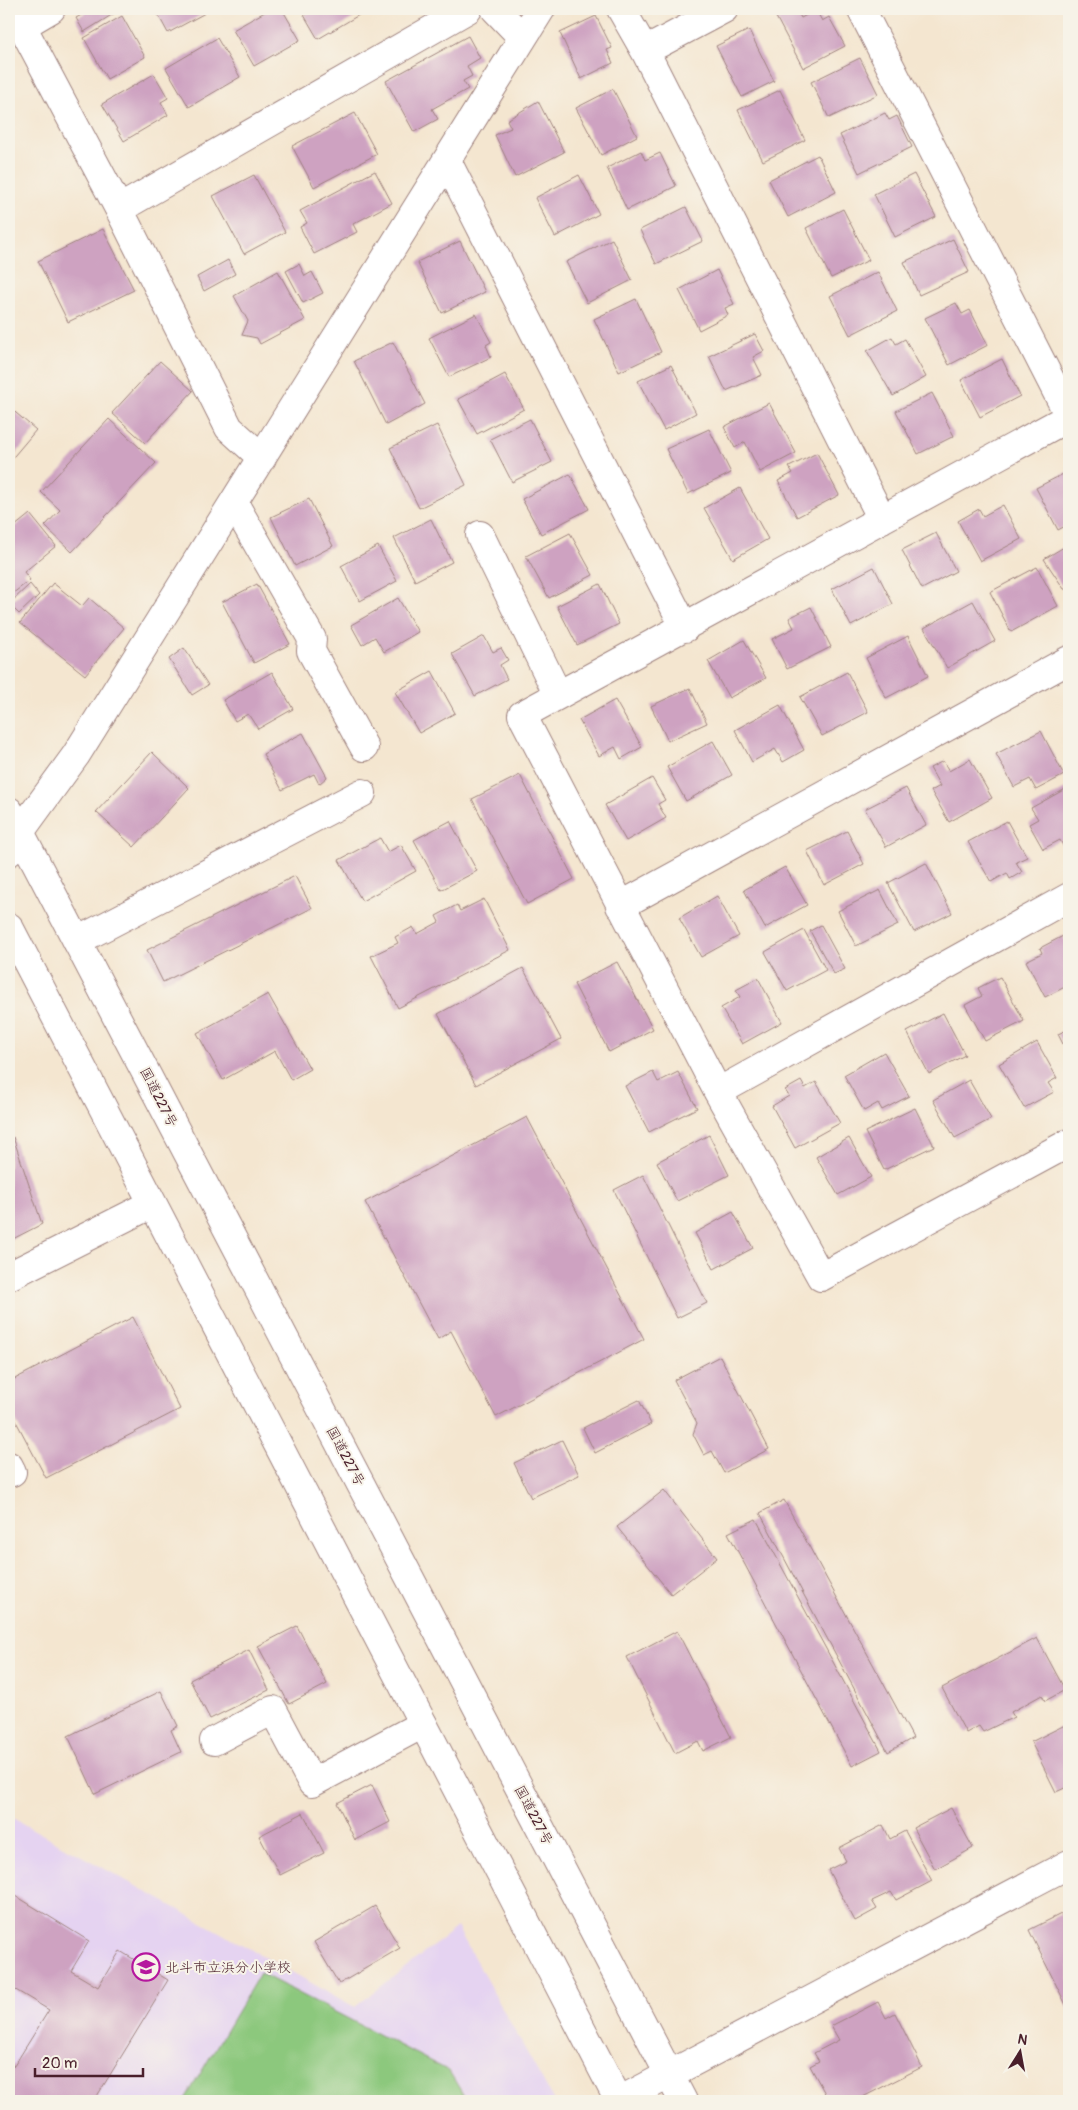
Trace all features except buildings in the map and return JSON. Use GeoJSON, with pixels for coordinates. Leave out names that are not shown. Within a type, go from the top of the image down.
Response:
{"type":"FeatureCollection","features":[{"type":"Feature","properties":{"kind":"main road"},"geometry":{"type":"LineString","coordinates":[[51,9],[17,17],[120,209],[229,428],[262,458]]}},
{"type":"Feature","properties":{"kind":"main road"},"geometry":{"type":"LineString","coordinates":[[120,209],[468,9]]}},
{"type":"Feature","properties":{"kind":"main road"},"geometry":{"type":"LineString","coordinates":[[495,9],[522,37]]}},
{"type":"Feature","properties":{"kind":"main road"},"geometry":{"type":"LineString","coordinates":[[12,832],[76,755],[541,9]]}},
{"type":"Feature","properties":{"kind":"main road"},"geometry":{"type":"LineString","coordinates":[[621,9],[645,50],[882,519]]}},
{"type":"Feature","properties":{"kind":"main road"},"geometry":{"type":"LineString","coordinates":[[645,50],[724,9]]}},
{"type":"Feature","properties":{"kind":"main road"},"geometry":{"type":"LineString","coordinates":[[861,9],[1069,417],[685,628],[522,715],[718,1092],[820,1277],[1069,1143]]}},
{"type":"Feature","properties":{"kind":"main road"},"geometry":{"type":"LineString","coordinates":[[447,161],[685,628]]}},
{"type":"Feature","properties":{"kind":"main road"},"geometry":{"type":"LineString","coordinates":[[234,503],[312,639],[311,651],[364,747]]}},
{"type":"Feature","properties":{"kind":"main road"},"geometry":{"type":"LineString","coordinates":[[480,536],[558,695]]}},
{"type":"Feature","properties":{"kind":"main road"},"geometry":{"type":"LineString","coordinates":[[620,906],[1069,660]]}},
{"type":"Feature","properties":{"kind":"main road"},"geometry":{"type":"LineString","coordinates":[[77,941],[362,793]]}},
{"type":"Feature","properties":{"kind":"main road","name":"国道227号"},"geometry":{"type":"LineString","coordinates":[[12,832],[77,941],[683,2101]]}},
{"type":"Feature","properties":{"kind":"main road"},"geometry":{"type":"LineString","coordinates":[[718,1092],[1069,897]]}},
{"type":"Feature","properties":{"kind":"main road"},"geometry":{"type":"LineString","coordinates":[[9,926],[619,2101],[1069,1864]]}},
{"type":"Feature","properties":{"kind":"main road"},"geometry":{"type":"LineString","coordinates":[[9,1276],[152,1204]]}},
{"type":"Feature","properties":{"kind":"main road"},"geometry":{"type":"LineString","coordinates":[[214,1741],[274,1710],[312,1783],[423,1724]]}},
{"type":"Feature","properties":{"kind":"shaded area","name":"北斗市立浜分小学校"},"geometry":{"type":"Polygon","coordinates":[[[9,1816],[355,2007],[457,1927],[554,2101],[9,2101],[9,1816]]]}},
{"type":"Feature","properties":{"kind":"green space"},"geometry":{"type":"Polygon","coordinates":[[[260,1973],[449,2071],[467,2101],[184,2101],[260,1973]]]}},
{"type":"Feature","properties":{"kind":"place","name":"北斗市立浜分小学校"},"geometry":{"type":"Point","coordinates":[146,1967]}}]}
